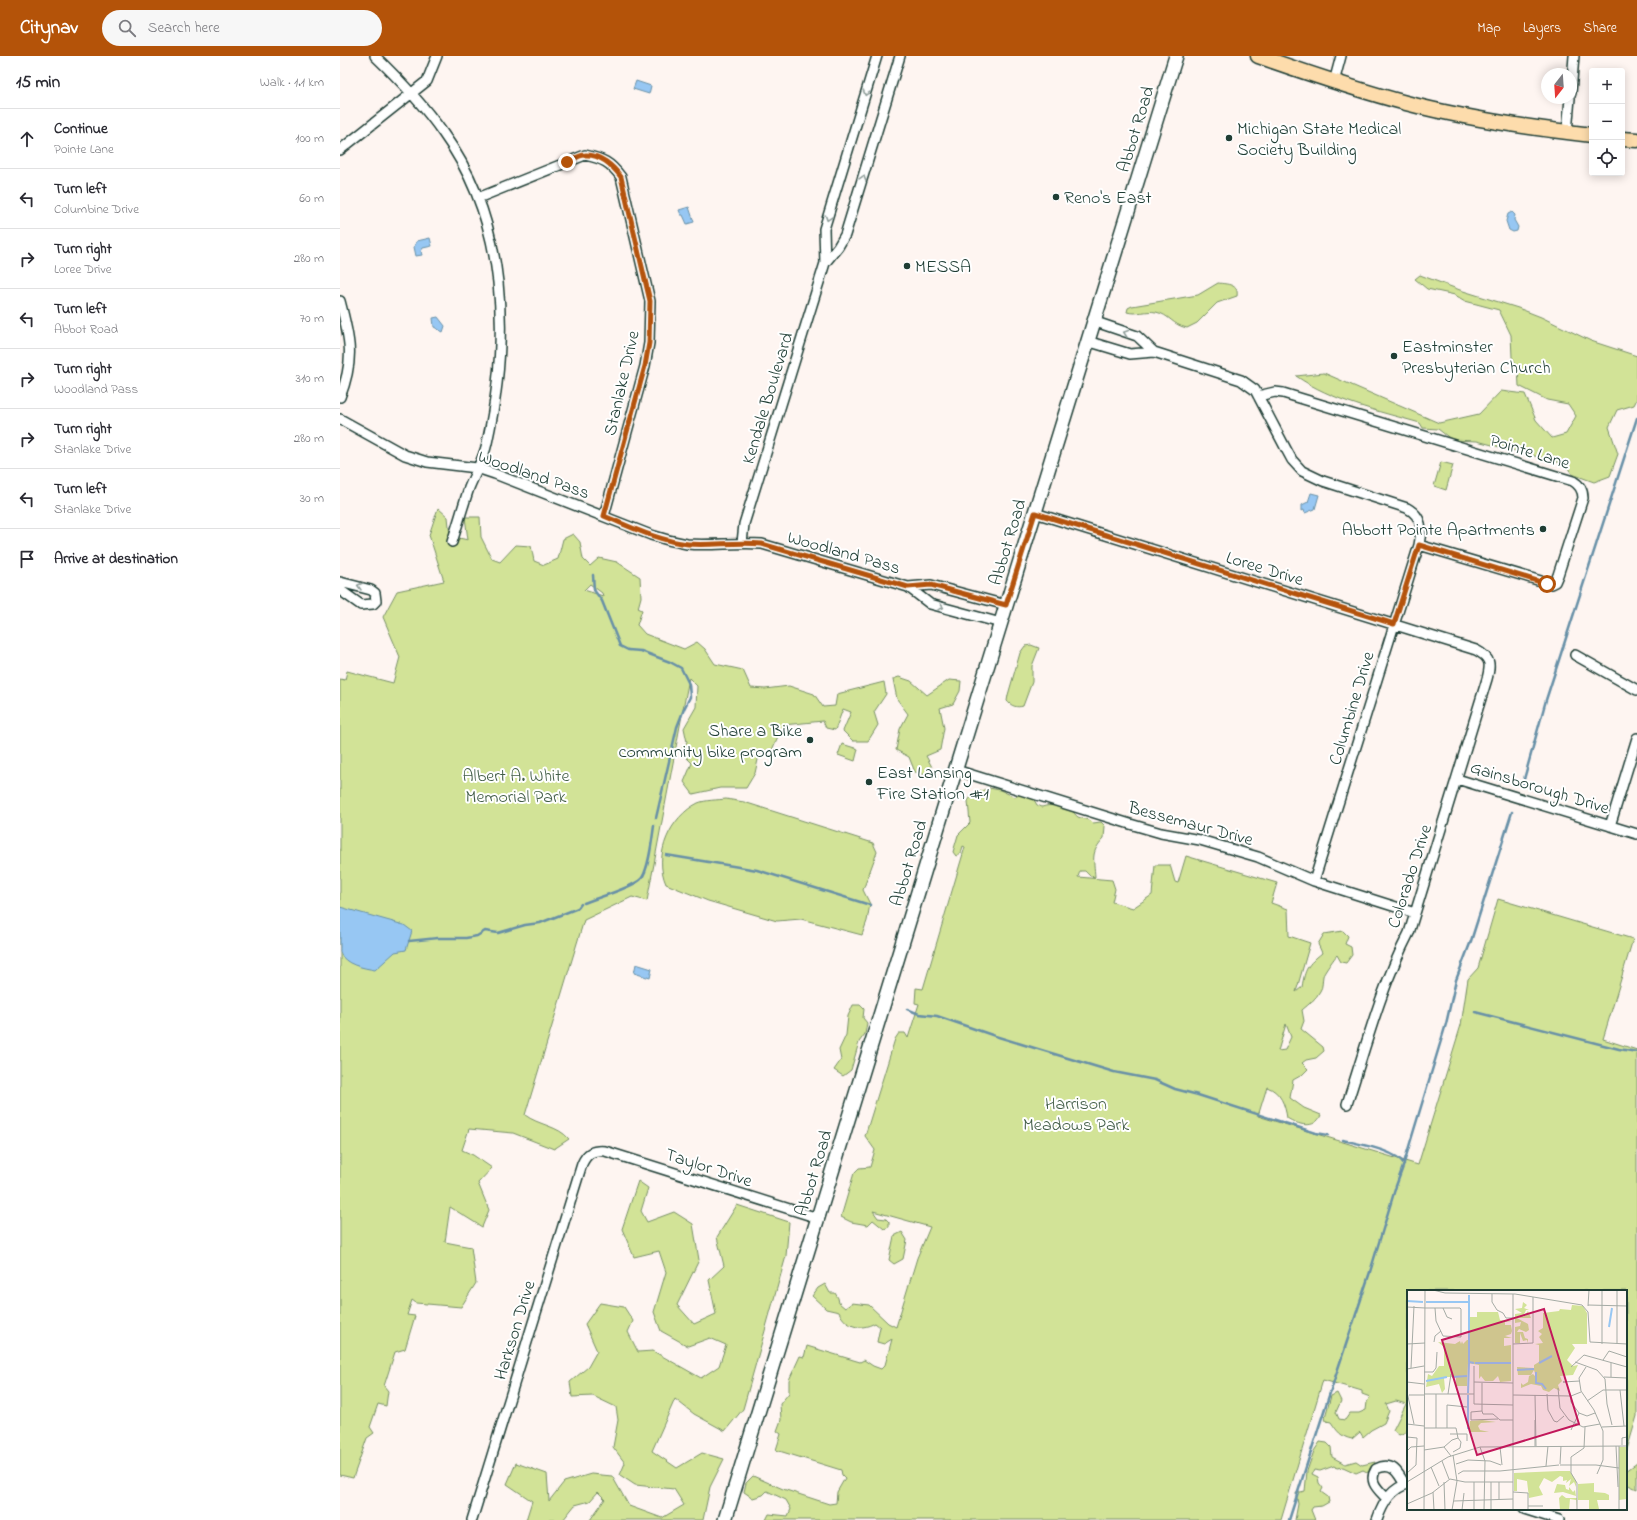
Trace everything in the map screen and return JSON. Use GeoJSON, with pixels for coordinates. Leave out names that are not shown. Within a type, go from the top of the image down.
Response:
{"type":"FeatureCollection","features":[{"type":"Feature","properties":{"kind":"main road","name":"Abbot Road"},"geometry":{"type":"LineString","coordinates":[[725,1520],[1093,321],[1176,56]]}},
{"type":"Feature","properties":{"kind":"main road"},"geometry":{"type":"LineString","coordinates":[[1258,56],[1334,82],[1406,103],[1465,116],[1589,135]]}},
{"type":"Feature","properties":{"kind":"main road"},"geometry":{"type":"LineString","coordinates":[[1625,139],[1637,140]]}},
{"type":"Feature","properties":{"kind":"street"},"geometry":{"type":"LineString","coordinates":[[375,56],[412,93],[444,134],[459,158],[478,198],[486,222],[496,267],[501,311],[500,354],[487,445],[477,468],[452,542]]}},
{"type":"Feature","properties":{"kind":"street"},"geometry":{"type":"LineString","coordinates":[[340,150],[427,81],[438,56]]}},
{"type":"Feature","properties":{"kind":"street","name":"Kendale Boulevard"},"geometry":{"type":"LineString","coordinates":[[742,542],[744,524],[825,263],[824,229],[877,56]]}},
{"type":"Feature","properties":{"kind":"street","name":"Kendale Boulevard"},"geometry":{"type":"LineString","coordinates":[[825,263],[838,247],[845,235],[900,56]]}},
{"type":"Feature","properties":{"kind":"street"},"geometry":{"type":"LineString","coordinates":[[1334,82],[1341,56]]}},
{"type":"Feature","properties":{"kind":"street"},"geometry":{"type":"LineString","coordinates":[[1573,68],[1574,56]]}},
{"type":"Feature","properties":{"kind":"street"},"geometry":{"type":"LineString","coordinates":[[1567,132],[1569,104]]}},
{"type":"Feature","properties":{"kind":"street","name":"Stanlake Drive"},"geometry":{"type":"LineString","coordinates":[[478,198],[549,171],[585,155],[600,159],[613,165],[621,177],[650,301],[651,323],[645,366],[604,516]]}},
{"type":"Feature","properties":{"kind":"street"},"geometry":{"type":"LineString","coordinates":[[340,301],[349,334],[351,352],[348,372],[340,397]]}},
{"type":"Feature","properties":{"kind":"street"},"geometry":{"type":"LineString","coordinates":[[1093,321],[1136,336],[1154,352]]}},
{"type":"Feature","properties":{"kind":"street"},"geometry":{"type":"LineString","coordinates":[[1087,341],[1130,354],[1154,352],[1241,380],[1255,390],[1292,460],[1302,471],[1323,481],[1415,512],[1419,519],[1421,535],[1419,545]]}},
{"type":"Feature","properties":{"kind":"street","name":"Pointe Lane"},"geometry":{"type":"LineString","coordinates":[[1258,396],[1275,392],[1283,393],[1573,481],[1582,489],[1582,498],[1558,575],[1555,582],[1551,584],[1419,545]]}},
{"type":"Feature","properties":{"kind":"street","name":"Woodland Pass"},"geometry":{"type":"LineString","coordinates":[[340,419],[405,455],[440,464],[477,468],[669,541],[688,544],[742,542],[762,544],[908,587],[930,604],[1001,623]]}},
{"type":"Feature","properties":{"kind":"street","name":"Loree Drive"},"geometry":{"type":"LineString","coordinates":[[1035,513],[1394,624],[1476,650],[1484,654]]}},
{"type":"Feature","properties":{"kind":"street","name":"Columbine Drive"},"geometry":{"type":"LineString","coordinates":[[1314,881],[1419,545]]}},
{"type":"Feature","properties":{"kind":"street"},"geometry":{"type":"LineString","coordinates":[[340,582],[371,590],[375,593],[376,601],[373,604],[361,605],[340,590]]}},
{"type":"Feature","properties":{"kind":"street","name":"Woodland Pass"},"geometry":{"type":"LineString","coordinates":[[908,587],[931,585],[1006,605]]}},
{"type":"Feature","properties":{"kind":"street","name":"Colorado Drive"},"geometry":{"type":"LineString","coordinates":[[1347,1104],[1382,995],[1398,955],[1409,933],[1457,779],[1490,669],[1489,663],[1484,654]]}},
{"type":"Feature","properties":{"kind":"street"},"geometry":{"type":"LineString","coordinates":[[1575,655],[1637,690]]}},
{"type":"Feature","properties":{"kind":"street"},"geometry":{"type":"LineString","coordinates":[[1610,826],[1637,738]]}},
{"type":"Feature","properties":{"kind":"street","name":"Bessemaur Drive"},"geometry":{"type":"LineString","coordinates":[[956,770],[1160,833],[1200,840],[1258,858],[1314,881],[1415,913]]}},
{"type":"Feature","properties":{"kind":"street","name":"Gainsborough Drive"},"geometry":{"type":"LineString","coordinates":[[1457,779],[1637,834]]}},
{"type":"Feature","properties":{"kind":"street","name":"Taylor Drive"},"geometry":{"type":"LineString","coordinates":[[590,1152],[595,1150],[605,1150],[818,1218]]}},
{"type":"Feature","properties":{"kind":"street","name":"Harkson Drive"},"geometry":{"type":"LineString","coordinates":[[472,1520],[582,1164],[590,1152]]}},
{"type":"Feature","properties":{"kind":"street"},"geometry":{"type":"LineString","coordinates":[[1377,1520],[1387,1499],[1403,1486],[1398,1472],[1391,1466],[1376,1469],[1372,1478],[1373,1484],[1387,1499]]}},
{"type":"Feature","properties":{"kind":"street"},"geometry":{"type":"LineString","coordinates":[[1529,1514],[1559,1520]]}},
{"type":"Feature","properties":{"kind":"green space"},"geometry":{"type":"Polygon","coordinates":[[[1420,275],[1460,290],[1518,308],[1541,317],[1591,341],[1637,356],[1637,399],[1634,405],[1617,410],[1609,427],[1618,454],[1610,476],[1594,482],[1572,474],[1565,464],[1477,441],[1452,440],[1438,429],[1423,428],[1420,423],[1340,399],[1310,385],[1296,376],[1324,373],[1439,423],[1479,414],[1501,391],[1525,394],[1536,420],[1552,438],[1566,434],[1576,416],[1568,404],[1547,400],[1519,386],[1518,368],[1512,357],[1511,335],[1499,310],[1465,301],[1455,295],[1427,289],[1415,279],[1420,275]]]}},
{"type":"Feature","properties":{"kind":"green space"},"geometry":{"type":"Polygon","coordinates":[[[1218,283],[1232,285],[1236,289],[1237,296],[1217,303],[1197,323],[1187,328],[1178,325],[1161,313],[1127,312],[1128,308],[1132,306],[1198,295],[1218,283]]]}},
{"type":"Feature","properties":{"kind":"green space"},"geometry":{"type":"Polygon","coordinates":[[[1441,462],[1453,465],[1446,490],[1434,486],[1441,462]]]}},
{"type":"Feature","properties":{"kind":"green space","name":"Albert A. White Memorial Park"},"geometry":{"type":"Polygon","coordinates":[[[438,508],[448,517],[450,536],[468,540],[465,517],[480,517],[481,537],[492,559],[500,562],[516,545],[531,546],[534,561],[544,565],[558,559],[563,539],[573,534],[580,542],[583,559],[590,566],[599,558],[617,562],[640,577],[641,597],[638,608],[642,610],[637,625],[645,634],[684,649],[697,642],[705,649],[715,664],[743,670],[751,688],[765,689],[789,686],[814,694],[823,707],[835,706],[837,694],[884,682],[886,694],[874,712],[878,725],[868,741],[853,741],[843,731],[851,712],[843,709],[835,730],[826,728],[823,721],[783,725],[772,750],[760,751],[755,773],[746,788],[720,788],[693,794],[684,782],[692,763],[680,751],[687,742],[684,728],[696,707],[697,686],[689,678],[647,901],[632,897],[584,920],[525,1115],[560,1131],[569,1139],[554,1149],[513,1133],[469,1129],[462,1150],[473,1155],[492,1168],[478,1183],[489,1210],[482,1227],[450,1207],[445,1242],[471,1247],[476,1283],[461,1307],[416,1303],[412,1300],[407,1315],[415,1316],[405,1349],[395,1352],[384,1386],[388,1391],[386,1406],[378,1404],[370,1427],[374,1433],[367,1438],[353,1478],[340,1475],[340,679],[345,680],[347,671],[393,683],[400,657],[383,617],[397,591],[444,581],[429,535],[438,508]],[[590,584],[584,590],[603,596],[602,593],[590,584]]]}},
{"type":"Feature","properties":{"kind":"green space"},"geometry":{"type":"Polygon","coordinates":[[[1031,645],[1039,648],[1032,666],[1032,682],[1023,706],[1014,706],[1007,701],[1008,695],[1020,653],[1025,646],[1031,645]]]}},
{"type":"Feature","properties":{"kind":"green space"},"geometry":{"type":"Polygon","coordinates":[[[899,677],[911,681],[927,695],[949,680],[961,681],[960,691],[953,704],[940,708],[944,728],[940,750],[926,756],[932,767],[926,775],[915,772],[909,757],[896,750],[900,729],[908,714],[897,699],[893,679],[899,677]]]}},
{"type":"Feature","properties":{"kind":"green space"},"geometry":{"type":"Polygon","coordinates":[[[842,744],[858,749],[855,761],[838,755],[842,744]]]}},
{"type":"Feature","properties":{"kind":"green space","name":"Harrison Meadows Park"},"geometry":{"type":"Polygon","coordinates":[[[989,788],[1000,790],[1015,797],[1021,794],[1033,798],[1037,805],[1042,807],[1053,805],[1065,807],[1071,810],[1078,817],[1093,823],[1101,822],[1105,826],[1104,838],[1097,848],[1094,856],[1095,877],[1090,876],[1085,871],[1080,871],[1078,877],[1112,880],[1115,889],[1112,902],[1133,908],[1152,895],[1155,865],[1170,865],[1175,882],[1178,883],[1186,856],[1277,883],[1271,903],[1288,909],[1289,936],[1310,943],[1296,992],[1302,987],[1304,976],[1308,968],[1322,953],[1318,944],[1324,934],[1343,931],[1348,936],[1345,944],[1351,947],[1352,955],[1346,963],[1341,962],[1337,955],[1324,975],[1322,988],[1312,1001],[1302,1010],[1304,1021],[1301,1029],[1323,1047],[1324,1051],[1316,1058],[1306,1060],[1302,1063],[1308,1069],[1302,1075],[1293,1080],[1290,1098],[1304,1108],[1321,1115],[1315,1123],[1306,1125],[1296,1123],[1287,1118],[1282,1100],[1276,1092],[1267,1087],[1258,1116],[1418,1165],[1461,1025],[1468,979],[1478,968],[1498,899],[1633,939],[1603,1039],[1637,1050],[1637,1416],[1627,1450],[1627,1290],[1407,1290],[1406,1432],[1399,1435],[1393,1430],[1406,1404],[1396,1401],[1386,1404],[1389,1411],[1384,1423],[1371,1430],[1363,1437],[1360,1432],[1352,1439],[1342,1435],[1337,1431],[1331,1422],[1326,1421],[1325,1417],[1331,1396],[1337,1393],[1341,1401],[1336,1412],[1339,1419],[1345,1420],[1350,1413],[1359,1413],[1366,1410],[1367,1402],[1370,1397],[1362,1394],[1362,1391],[1352,1388],[1349,1389],[1348,1387],[1323,1380],[1281,1520],[766,1520],[769,1514],[788,1516],[791,1509],[786,1500],[767,1491],[763,1495],[753,1498],[744,1492],[746,1483],[753,1476],[783,1489],[829,1504],[836,1503],[837,1492],[845,1478],[842,1475],[841,1470],[776,1450],[781,1434],[777,1431],[781,1420],[780,1404],[789,1393],[789,1380],[800,1356],[804,1357],[807,1346],[860,1362],[864,1360],[881,1369],[885,1365],[892,1339],[884,1344],[877,1342],[880,1327],[875,1323],[864,1327],[854,1326],[845,1321],[839,1312],[826,1309],[812,1296],[818,1288],[825,1284],[830,1293],[835,1293],[839,1303],[845,1308],[852,1303],[869,1305],[888,1323],[896,1327],[917,1258],[930,1227],[873,1211],[878,1218],[886,1219],[889,1222],[889,1227],[884,1229],[873,1220],[868,1225],[851,1222],[841,1217],[854,1173],[859,1168],[870,1167],[875,1150],[865,1136],[895,1039],[899,1033],[905,1033],[908,1038],[919,1004],[915,1003],[916,988],[923,989],[965,847],[963,846],[961,853],[956,856],[953,852],[958,835],[970,823],[968,801],[973,794],[989,788]],[[1286,1024],[1278,1051],[1285,1050],[1291,1037],[1286,1024]]]}},
{"type":"Feature","properties":{"kind":"green space"},"geometry":{"type":"Polygon","coordinates":[[[726,799],[744,802],[873,843],[877,852],[863,890],[870,904],[867,921],[862,935],[801,919],[777,921],[708,901],[666,884],[662,873],[663,849],[672,827],[679,817],[698,803],[726,799]]]}},
{"type":"Feature","properties":{"kind":"green space"},"geometry":{"type":"Polygon","coordinates":[[[853,1005],[860,1005],[864,1009],[863,1018],[867,1023],[865,1034],[859,1042],[851,1070],[843,1076],[834,1070],[841,1060],[839,1050],[846,1035],[848,1016],[853,1005]]]}},
{"type":"Feature","properties":{"kind":"green space"},"geometry":{"type":"Polygon","coordinates":[[[638,1181],[648,1188],[641,1211],[647,1222],[674,1212],[693,1224],[699,1260],[677,1305],[694,1324],[716,1314],[709,1280],[724,1266],[717,1237],[737,1205],[789,1222],[786,1256],[743,1409],[725,1431],[694,1414],[675,1399],[652,1451],[677,1468],[702,1453],[724,1459],[710,1487],[703,1520],[590,1520],[605,1499],[598,1492],[590,1501],[575,1505],[563,1520],[526,1520],[532,1501],[507,1484],[516,1463],[547,1474],[549,1501],[564,1482],[591,1474],[612,1476],[629,1506],[662,1518],[684,1505],[674,1489],[635,1485],[620,1475],[625,1463],[613,1447],[618,1420],[616,1407],[593,1396],[572,1397],[570,1382],[588,1367],[597,1351],[585,1324],[600,1303],[624,1307],[633,1321],[628,1332],[638,1352],[653,1351],[701,1378],[719,1366],[726,1345],[710,1338],[688,1346],[661,1331],[654,1312],[666,1272],[659,1251],[634,1257],[622,1229],[638,1181]]]}},
{"type":"Feature","properties":{"kind":"green space"},"geometry":{"type":"Polygon","coordinates":[[[902,1232],[907,1240],[903,1259],[894,1264],[889,1260],[894,1236],[902,1232]]]}},
{"type":"Feature","properties":{"kind":"green space"},"geometry":{"type":"Polygon","coordinates":[[[1320,1442],[1327,1443],[1331,1447],[1332,1457],[1345,1464],[1356,1461],[1362,1465],[1375,1462],[1374,1468],[1369,1473],[1363,1470],[1356,1473],[1343,1467],[1337,1468],[1334,1466],[1320,1471],[1314,1470],[1312,1474],[1318,1477],[1319,1483],[1323,1488],[1321,1492],[1328,1497],[1329,1502],[1322,1506],[1313,1507],[1311,1510],[1315,1520],[1295,1520],[1298,1504],[1296,1493],[1305,1491],[1307,1471],[1314,1451],[1320,1442]]]}},
{"type":"Feature","properties":{"kind":"green space"},"geometry":{"type":"Polygon","coordinates":[[[1637,1463],[1637,1489],[1627,1484],[1627,1470],[1637,1463]]]}},
{"type":"Feature","properties":{"kind":"water"},"geometry":{"type":"Polygon","coordinates":[[[636,81],[651,86],[649,94],[633,89],[636,81]]]}},
{"type":"Feature","properties":{"kind":"water"},"geometry":{"type":"Polygon","coordinates":[[[689,207],[694,222],[687,224],[679,210],[689,207]]]}},
{"type":"Feature","properties":{"kind":"water"},"geometry":{"type":"Polygon","coordinates":[[[1512,212],[1515,215],[1514,220],[1518,227],[1517,231],[1513,232],[1509,230],[1506,221],[1508,214],[1512,212]]]}},
{"type":"Feature","properties":{"kind":"water"},"geometry":{"type":"Polygon","coordinates":[[[430,238],[432,246],[423,248],[421,251],[422,255],[416,256],[414,247],[417,241],[430,238]]]}},
{"type":"Feature","properties":{"kind":"water"},"geometry":{"type":"Polygon","coordinates":[[[438,317],[445,326],[443,332],[434,327],[433,318],[438,317]]]}},
{"type":"Feature","properties":{"kind":"water"},"geometry":{"type":"Polygon","coordinates":[[[1311,493],[1319,495],[1315,509],[1305,513],[1304,510],[1302,511],[1302,505],[1308,502],[1311,493]]]}},
{"type":"Feature","properties":{"kind":"water"},"geometry":{"type":"Polygon","coordinates":[[[340,907],[404,925],[412,931],[406,950],[395,952],[375,970],[350,963],[342,956],[340,952],[340,907]]]}},
{"type":"Feature","properties":{"kind":"water"},"geometry":{"type":"Polygon","coordinates":[[[636,964],[652,969],[650,978],[634,973],[636,964]]]}},
{"type":"Feature","properties":{"kind":"waterway"},"geometry":{"type":"LineString","coordinates":[[1523,783],[1546,700],[1637,418]]}},
{"type":"Feature","properties":{"kind":"waterway"},"geometry":{"type":"LineString","coordinates":[[593,575],[594,590],[602,601],[620,646],[628,650],[641,651],[670,662],[681,668],[689,684],[690,697],[677,727],[656,818]]}},
{"type":"Feature","properties":{"kind":"waterway"},"geometry":{"type":"LineString","coordinates":[[1404,1163],[1446,1024],[1456,980],[1471,941],[1512,812]]}},
{"type":"Feature","properties":{"kind":"waterway"},"geometry":{"type":"LineString","coordinates":[[584,903],[630,886],[641,879],[644,875],[648,862],[654,826]]}},
{"type":"Feature","properties":{"kind":"waterway"},"geometry":{"type":"LineString","coordinates":[[666,855],[757,870],[870,905]]}},
{"type":"Feature","properties":{"kind":"waterway"},"geometry":{"type":"LineString","coordinates":[[409,941],[438,938],[466,938],[477,936],[485,931],[498,933],[525,925],[540,923],[578,908],[581,904]]}},
{"type":"Feature","properties":{"kind":"waterway"},"geometry":{"type":"LineString","coordinates":[[907,1009],[919,1014],[937,1016],[995,1036],[1114,1072],[1155,1080],[1175,1089],[1316,1133],[1328,1135]]}},
{"type":"Feature","properties":{"kind":"waterway"},"geometry":{"type":"LineString","coordinates":[[1475,1012],[1619,1049],[1637,1052]]}},
{"type":"Feature","properties":{"kind":"waterway"},"geometry":{"type":"LineString","coordinates":[[1289,1520],[1404,1164],[1400,1159],[1385,1151],[1343,1140]]}},
{"type":"Feature","properties":{"kind":"place","name":"Michigan State Medical Society Building"},"geometry":{"type":"Point","coordinates":[1229,138]}},
{"type":"Feature","properties":{"kind":"place","name":"Reno's East"},"geometry":{"type":"Point","coordinates":[1056,197]}},
{"type":"Feature","properties":{"kind":"place","name":"MESSA"},"geometry":{"type":"Point","coordinates":[907,266]}},
{"type":"Feature","properties":{"kind":"place","name":"Eastminster Presbyterian Church"},"geometry":{"type":"Point","coordinates":[1394,356]}},
{"type":"Feature","properties":{"kind":"place","name":"Abbott Pointe Apartments"},"geometry":{"type":"Point","coordinates":[1543,529]}},
{"type":"Feature","properties":{"kind":"place","name":"Share a Bike community bike program"},"geometry":{"type":"Point","coordinates":[810,740]}},
{"type":"Feature","properties":{"kind":"place","name":"East Lansing Fire Station #1"},"geometry":{"type":"Point","coordinates":[869,782]}},
{"type":"Feature","properties":{"kind":"route"},"geometry":{"type":"LineString","coordinates":[[567,162],[585,155],[600,159],[613,165],[621,177],[650,301],[651,323],[645,366],[604,516],[669,541],[688,544],[742,542],[762,544],[908,587],[931,585],[1006,605],[1035,513],[1394,624],[1419,545],[1547,584]]}}]}
